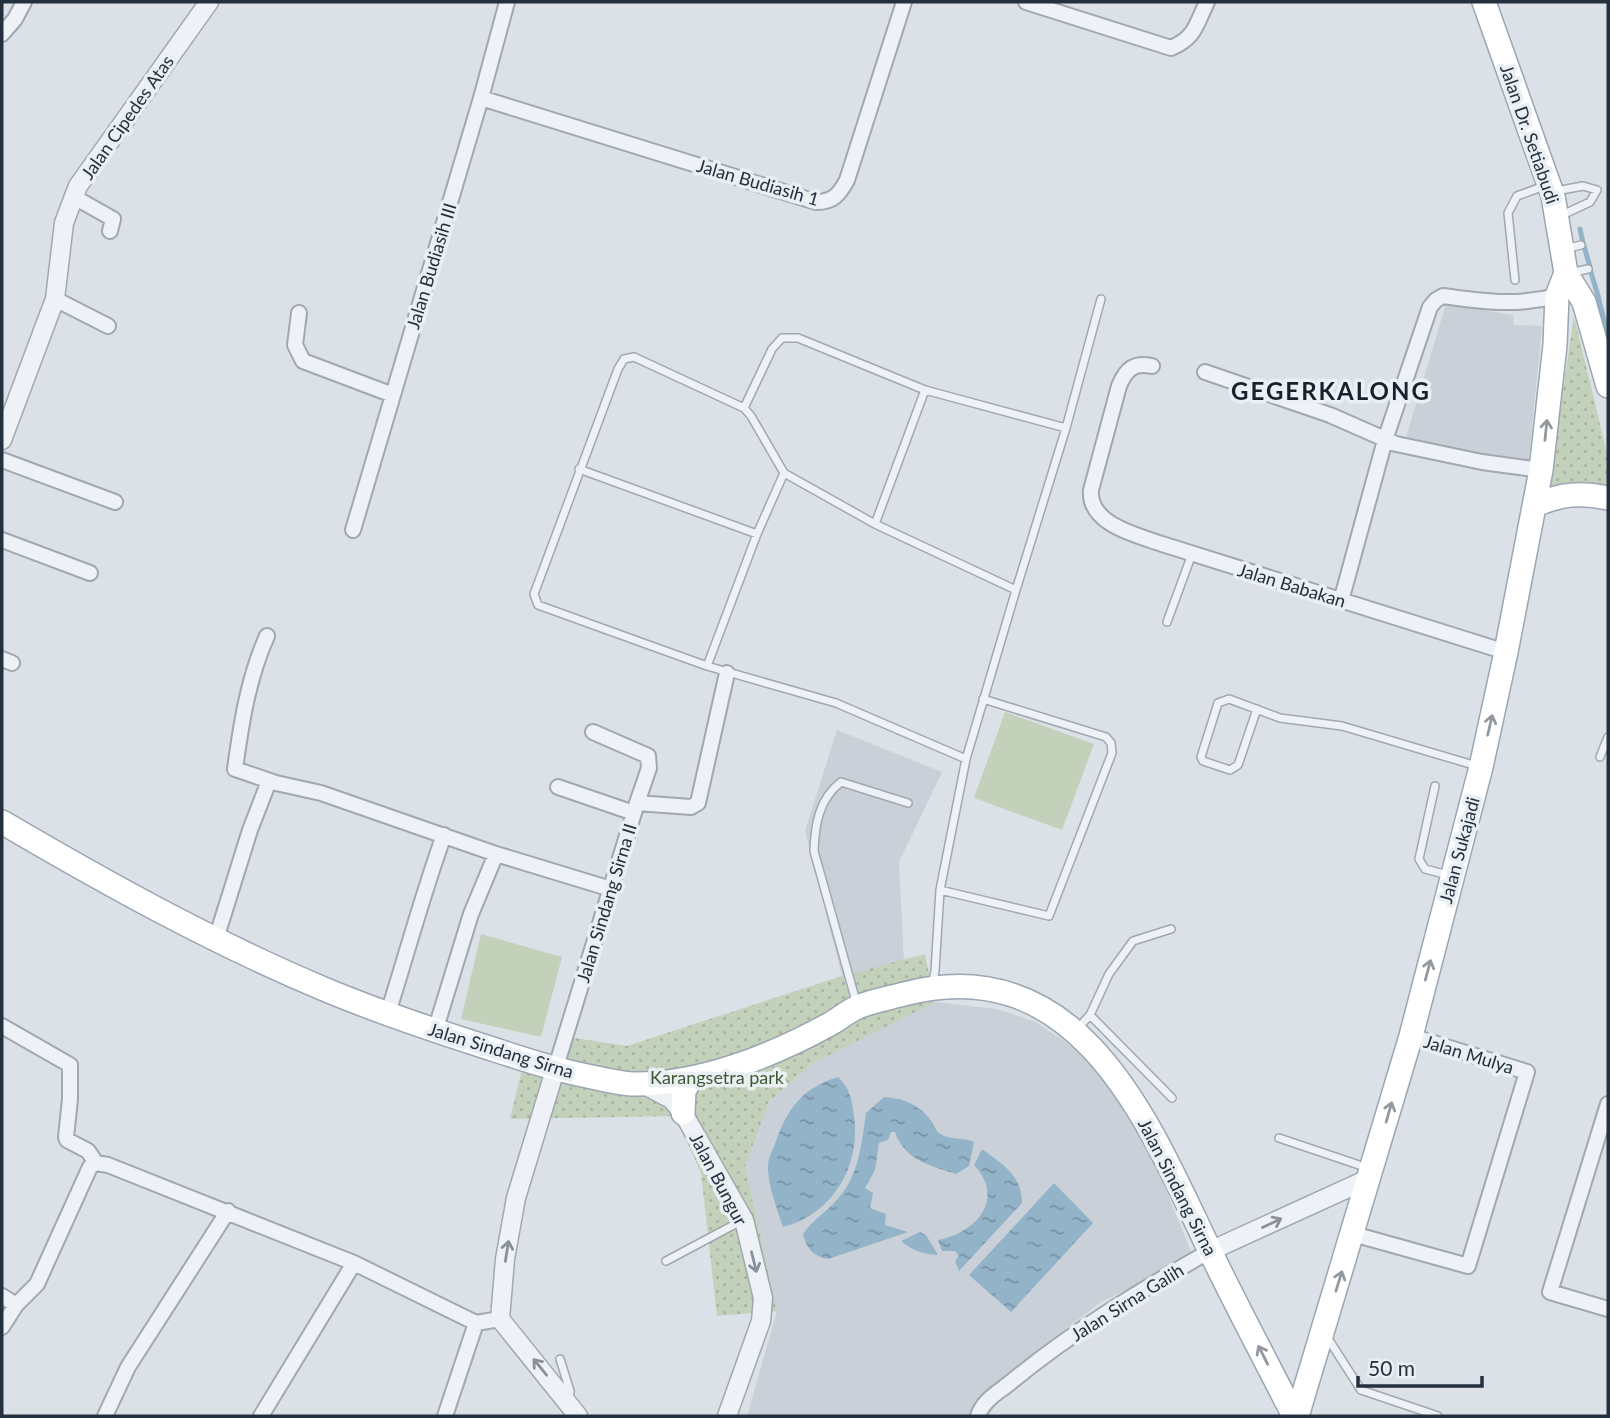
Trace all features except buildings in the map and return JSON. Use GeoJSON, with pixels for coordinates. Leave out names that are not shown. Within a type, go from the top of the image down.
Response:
{"type":"FeatureCollection","features":[{"type":"Feature","properties":{"kind":"main road","name":"Jalan Dr. Setiabudi"},"geometry":{"type":"LineString","coordinates":[[1484,2],[1558,217],[1572,247],[1584,302],[1601,348],[1608,386]]}},
{"type":"Feature","properties":{"kind":"main road","name":"Jalan Sukajadi"},"geometry":{"type":"LineString","coordinates":[[1296,1416],[1411,1036],[1481,767],[1541,470],[1555,345],[1557,296],[1577,271]]}},
{"type":"Feature","properties":{"kind":"main road"},"geometry":{"type":"LineString","coordinates":[[1555,345],[1574,335],[1601,348]]}},
{"type":"Feature","properties":{"kind":"main road"},"geometry":{"type":"LineString","coordinates":[[1535,505],[1559,495],[1588,494],[1608,498]]}},
{"type":"Feature","properties":{"kind":"main road","name":"Jalan Sindang Sirna"},"geometry":{"type":"LineString","coordinates":[[2,822],[137,899],[326,990],[435,1031],[555,1070],[627,1084],[690,1080],[778,1050],[831,1024],[858,1007],[932,987],[975,985],[1010,992],[1083,1023],[1146,1121],[1185,1193],[1210,1251],[1296,1416]]}},
{"type":"Feature","properties":{"kind":"main road"},"geometry":{"type":"LineString","coordinates":[[683,1113],[684,1091],[690,1080]]}},
{"type":"Feature","properties":{"kind":"street"},"geometry":{"type":"LineString","coordinates":[[2,34],[15,19],[24,2]]}},
{"type":"Feature","properties":{"kind":"street","name":"Jalan Cipedes Atas"},"geometry":{"type":"LineString","coordinates":[[2,440],[55,299],[64,223],[78,186],[209,2]]}},
{"type":"Feature","properties":{"kind":"street","name":"Jalan Budiasih III"},"geometry":{"type":"LineString","coordinates":[[353,530],[507,2]]}},
{"type":"Feature","properties":{"kind":"street","name":"Jalan Budiasih 1"},"geometry":{"type":"LineString","coordinates":[[481,98],[816,202],[827,201],[839,194],[847,180],[904,2]]}},
{"type":"Feature","properties":{"kind":"street"},"geometry":{"type":"LineString","coordinates":[[1026,2],[1171,48],[1185,43],[1194,31],[1207,2]]}},
{"type":"Feature","properties":{"kind":"street"},"geometry":{"type":"LineString","coordinates":[[74,198],[113,219],[110,231]]}},
{"type":"Feature","properties":{"kind":"street"},"geometry":{"type":"LineString","coordinates":[[1340,600],[1385,440],[1426,316],[1436,300],[1443,296],[1498,304],[1531,302],[1557,296]]}},
{"type":"Feature","properties":{"kind":"street"},"geometry":{"type":"LineString","coordinates":[[55,299],[108,326]]}},
{"type":"Feature","properties":{"kind":"street"},"geometry":{"type":"LineString","coordinates":[[299,313],[295,345],[303,361],[393,395]]}},
{"type":"Feature","properties":{"kind":"street","name":"Jalan Babakan"},"geometry":{"type":"LineString","coordinates":[[1152,366],[1137,365],[1130,367],[1124,374],[1090,498],[1102,517],[1125,531],[1192,554],[1506,652]]}},
{"type":"Feature","properties":{"kind":"street"},"geometry":{"type":"LineString","coordinates":[[1205,373],[1330,415],[1385,440],[1441,455],[1541,470]]}},
{"type":"Feature","properties":{"kind":"street"},"geometry":{"type":"LineString","coordinates":[[2,460],[115,502]]}},
{"type":"Feature","properties":{"kind":"street"},"geometry":{"type":"LineString","coordinates":[[2,540],[90,573]]}},
{"type":"Feature","properties":{"kind":"street"},"geometry":{"type":"LineString","coordinates":[[267,636],[240,723],[235,768],[269,781],[321,793],[496,854],[611,889]]}},
{"type":"Feature","properties":{"kind":"street","name":"Jalan Sindang Sirna II"},"geometry":{"type":"LineString","coordinates":[[555,1070],[635,808],[691,807],[698,803],[727,673]]}},
{"type":"Feature","properties":{"kind":"street"},"geometry":{"type":"LineString","coordinates":[[558,787],[635,808],[649,768],[648,756],[593,732]]}},
{"type":"Feature","properties":{"kind":"street"},"geometry":{"type":"LineString","coordinates":[[216,939],[250,830],[269,781]]}},
{"type":"Feature","properties":{"kind":"street"},"geometry":{"type":"LineString","coordinates":[[388,1013],[444,835]]}},
{"type":"Feature","properties":{"kind":"street"},"geometry":{"type":"LineString","coordinates":[[435,1031],[471,914],[496,854]]}},
{"type":"Feature","properties":{"kind":"street"},"geometry":{"type":"LineString","coordinates":[[2,1014],[62,1057],[71,1067],[67,1140],[88,1151],[96,1163]]}},
{"type":"Feature","properties":{"kind":"street"},"geometry":{"type":"LineString","coordinates":[[2,1026],[62,1057]]}},
{"type":"Feature","properties":{"kind":"street","name":"Jalan Mulya"},"geometry":{"type":"LineString","coordinates":[[1353,1234],[1468,1266],[1527,1072],[1411,1036]]}},
{"type":"Feature","properties":{"kind":"street"},"geometry":{"type":"LineString","coordinates":[[555,1070],[516,1198],[505,1259],[500,1318],[573,1410]]}},
{"type":"Feature","properties":{"kind":"street","name":"Jalan Bungur"},"geometry":{"type":"LineString","coordinates":[[642,1084],[671,1099],[683,1113],[744,1220],[763,1298],[761,1321],[727,1416]]}},
{"type":"Feature","properties":{"kind":"street"},"geometry":{"type":"LineString","coordinates":[[1608,1104],[1550,1292],[1608,1309]]}},
{"type":"Feature","properties":{"kind":"street"},"geometry":{"type":"LineString","coordinates":[[2,1327],[16,1305],[37,1284],[82,1181],[90,1167],[96,1163],[108,1165],[228,1211],[354,1263],[476,1323],[500,1318]]}},
{"type":"Feature","properties":{"kind":"street","name":"Jalan Sirna Galih"},"geometry":{"type":"LineString","coordinates":[[978,1416],[991,1397],[1113,1308],[1210,1251],[1371,1173]]}},
{"type":"Feature","properties":{"kind":"street"},"geometry":{"type":"LineString","coordinates":[[105,1416],[128,1367],[228,1211]]}},
{"type":"Feature","properties":{"kind":"street"},"geometry":{"type":"LineString","coordinates":[[261,1416],[354,1263]]}},
{"type":"Feature","properties":{"kind":"street"},"geometry":{"type":"LineString","coordinates":[[2,1296],[16,1305]]}},
{"type":"Feature","properties":{"kind":"street"},"geometry":{"type":"LineString","coordinates":[[445,1416],[476,1323]]}},
{"type":"Feature","properties":{"kind":"lane"},"geometry":{"type":"LineString","coordinates":[[1515,280],[1508,212],[1517,196],[1550,188],[1583,186],[1597,190],[1590,202],[1558,217]]}},
{"type":"Feature","properties":{"kind":"lane"},"geometry":{"type":"LineString","coordinates":[[932,987],[940,890],[966,759],[1066,428],[1101,299]]}},
{"type":"Feature","properties":{"kind":"lane"},"geometry":{"type":"LineString","coordinates":[[744,408],[772,349],[782,338],[798,338],[925,390],[1066,428]]}},
{"type":"Feature","properties":{"kind":"lane"},"geometry":{"type":"LineString","coordinates":[[966,759],[836,703],[727,673],[538,605],[534,594],[618,369],[624,359],[634,357],[744,408],[784,473],[875,524],[1016,590]]}},
{"type":"Feature","properties":{"kind":"lane"},"geometry":{"type":"LineString","coordinates":[[875,524],[925,390]]}},
{"type":"Feature","properties":{"kind":"lane"},"geometry":{"type":"LineString","coordinates":[[579,469],[757,534]]}},
{"type":"Feature","properties":{"kind":"lane"},"geometry":{"type":"LineString","coordinates":[[707,666],[757,534],[784,473]]}},
{"type":"Feature","properties":{"kind":"lane"},"geometry":{"type":"LineString","coordinates":[[1167,622],[1192,554]]}},
{"type":"Feature","properties":{"kind":"lane"},"geometry":{"type":"LineString","coordinates":[[940,890],[1049,916],[1112,753],[1111,743],[1106,737],[983,699]]}},
{"type":"Feature","properties":{"kind":"lane"},"geometry":{"type":"LineString","coordinates":[[1256,709],[1238,765],[1230,770],[1203,761],[1201,757],[1218,703],[1229,699],[1256,709],[1280,718],[1342,726],[1481,767]]}},
{"type":"Feature","properties":{"kind":"lane"},"geometry":{"type":"LineString","coordinates":[[1600,757],[1608,737]]}},
{"type":"Feature","properties":{"kind":"lane"},"geometry":{"type":"LineString","coordinates":[[858,1007],[814,851],[815,826],[828,792],[841,782],[908,803]]}},
{"type":"Feature","properties":{"kind":"lane"},"geometry":{"type":"LineString","coordinates":[[1435,786],[1419,863],[1425,869],[1452,876]]}},
{"type":"Feature","properties":{"kind":"lane"},"geometry":{"type":"LineString","coordinates":[[1171,929],[1133,941],[1109,974],[1083,1023],[1172,1098]]}},
{"type":"Feature","properties":{"kind":"lane"},"geometry":{"type":"LineString","coordinates":[[1279,1138],[1371,1173]]}},
{"type":"Feature","properties":{"kind":"lane"},"geometry":{"type":"LineString","coordinates":[[666,1261],[744,1220]]}},
{"type":"Feature","properties":{"kind":"lane"},"geometry":{"type":"LineString","coordinates":[[1323,1331],[1361,1390],[1438,1416]]}},
{"type":"Feature","properties":{"kind":"lane"},"geometry":{"type":"LineString","coordinates":[[560,1359],[573,1410]]}},
{"type":"Feature","properties":{"kind":"shaded area"},"geometry":{"type":"Polygon","coordinates":[[[1446,304],[1513,315],[1514,325],[1542,326],[1528,467],[1404,444],[1446,304]]]}},
{"type":"Feature","properties":{"kind":"shaded area"},"geometry":{"type":"Polygon","coordinates":[[[837,730],[942,772],[899,862],[904,963],[842,976],[805,831],[837,730]]]}},
{"type":"Feature","properties":{"kind":"shaded area"},"geometry":{"type":"Polygon","coordinates":[[[935,1002],[997,1009],[1036,1022],[1077,1050],[1119,1094],[1144,1135],[1193,1257],[1101,1302],[993,1385],[976,1404],[971,1416],[747,1416],[777,1311],[745,1166],[769,1102],[813,1063],[890,1020],[935,1002]]]}},
{"type":"Feature","properties":{"kind":"green space"},"geometry":{"type":"Polygon","coordinates":[[[1574,316],[1608,458],[1608,489],[1549,485],[1574,316]]]}},
{"type":"Feature","properties":{"kind":"green space"},"geometry":{"type":"Polygon","coordinates":[[[1005,712],[1094,744],[1062,830],[974,798],[1005,712]]]}},
{"type":"Feature","properties":{"kind":"green space"},"geometry":{"type":"Polygon","coordinates":[[[481,934],[562,957],[541,1037],[461,1019],[481,934]]]}},
{"type":"Feature","properties":{"kind":"green space","name":"Karangsetra park"},"geometry":{"type":"Polygon","coordinates":[[[925,954],[935,1002],[813,1063],[769,1102],[745,1166],[777,1311],[717,1316],[701,1173],[675,1116],[510,1119],[524,1061],[558,1071],[568,1037],[627,1046],[842,976],[925,954]]]}},
{"type":"Feature","properties":{"kind":"water"},"geometry":{"type":"Polygon","coordinates":[[[838,1077],[850,1095],[854,1116],[853,1153],[848,1170],[840,1185],[816,1211],[801,1221],[783,1227],[770,1184],[770,1156],[791,1110],[805,1094],[838,1077]]]}},
{"type":"Feature","properties":{"kind":"water"},"geometry":{"type":"Polygon","coordinates":[[[884,1097],[905,1101],[917,1107],[942,1135],[974,1142],[969,1166],[956,1174],[928,1165],[905,1149],[895,1132],[891,1132],[888,1140],[879,1143],[875,1170],[865,1188],[873,1193],[870,1208],[886,1214],[885,1225],[908,1232],[828,1259],[818,1256],[806,1244],[803,1234],[834,1203],[849,1183],[857,1161],[866,1113],[884,1097]]]}},
{"type":"Feature","properties":{"kind":"water"},"geometry":{"type":"Polygon","coordinates":[[[982,1149],[1010,1171],[1019,1185],[1022,1203],[959,1271],[955,1261],[959,1256],[955,1251],[942,1251],[938,1240],[964,1230],[982,1213],[987,1202],[987,1190],[974,1165],[982,1149]]]}},
{"type":"Feature","properties":{"kind":"water"},"geometry":{"type":"Polygon","coordinates":[[[1054,1183],[1093,1223],[1011,1312],[969,1275],[1054,1183]]]}},
{"type":"Feature","properties":{"kind":"water"},"geometry":{"type":"Polygon","coordinates":[[[920,1232],[926,1235],[938,1255],[918,1251],[901,1241],[920,1232]]]}},
{"type":"Feature","properties":{"kind":"waterway"},"geometry":{"type":"LineString","coordinates":[[1580,229],[1583,243]]}},
{"type":"Feature","properties":{"kind":"waterway"},"geometry":{"type":"LineString","coordinates":[[1584,246],[1590,267]]}},
{"type":"Feature","properties":{"kind":"waterway"},"geometry":{"type":"LineString","coordinates":[[1590,269],[1599,299]]}},
{"type":"Feature","properties":{"kind":"waterway"},"geometry":{"type":"LineString","coordinates":[[1599,301],[1608,334]]}},
{"type":"Feature","properties":{"kind":"district","name":"GEGERKALONG"},"geometry":{"type":"Point","coordinates":[1331,390]}}]}
